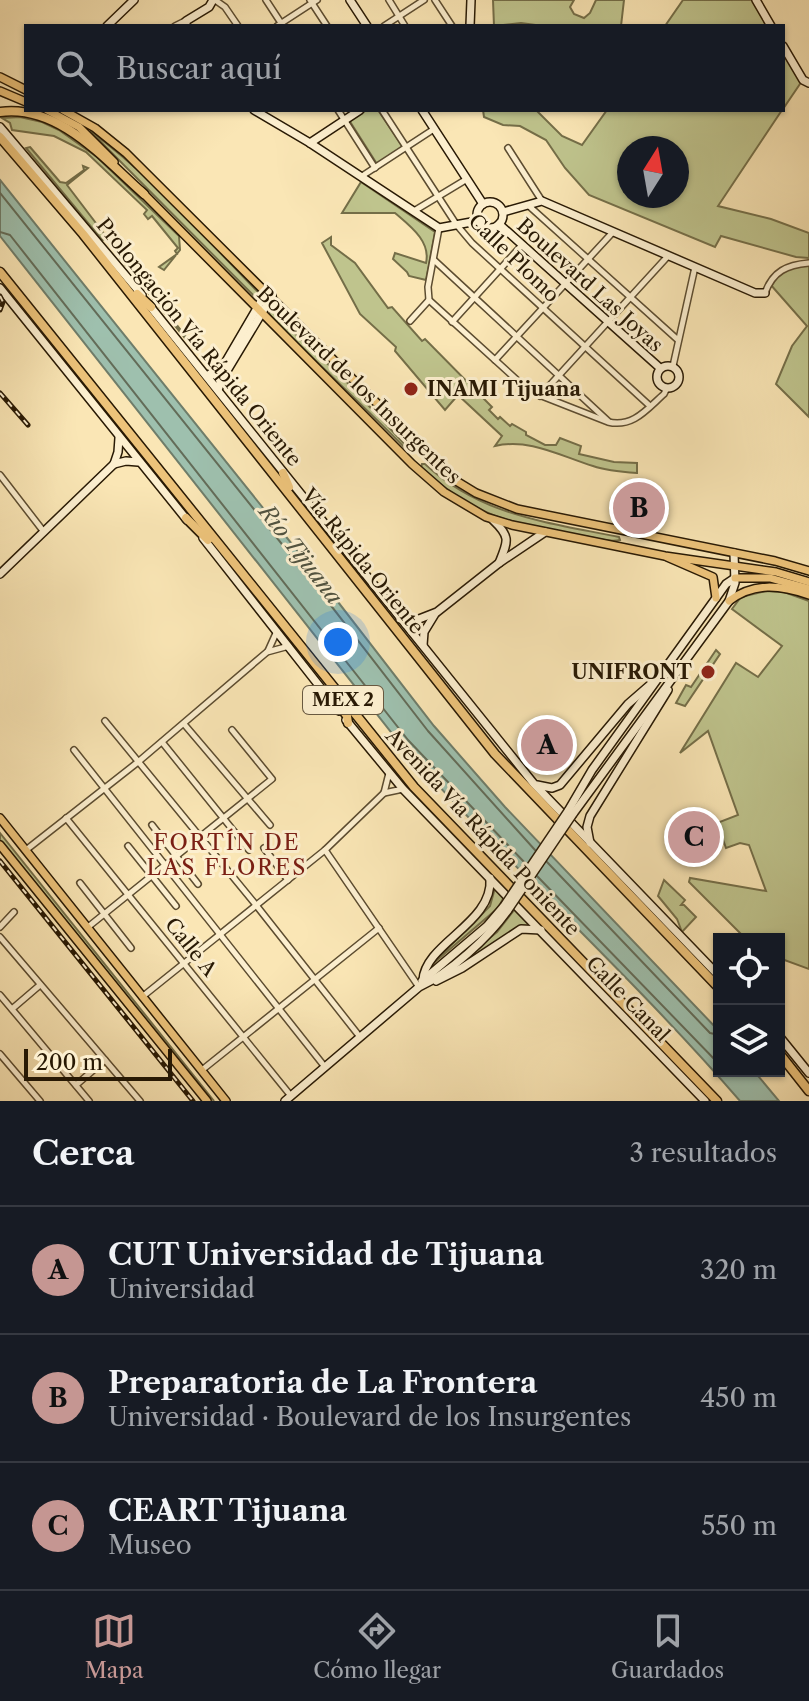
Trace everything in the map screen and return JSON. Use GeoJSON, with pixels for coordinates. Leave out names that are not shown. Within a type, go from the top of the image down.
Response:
{"type":"FeatureCollection","features":[{"type":"Feature","properties":{"kind":"highway"},"geometry":{"type":"LineString","coordinates":[[2,112],[39,115],[60,125],[144,194]]}},
{"type":"Feature","properties":{"kind":"highway","name":"Vía Rápida Oriente"},"geometry":{"type":"LineString","coordinates":[[0,137],[83,234],[495,754],[713,982]]}},
{"type":"Feature","properties":{"kind":"highway"},"geometry":{"type":"LineString","coordinates":[[83,234],[93,240],[151,307]]}},
{"type":"Feature","properties":{"kind":"highway","name":"Avenida Vía Rápida Poniente"},"geometry":{"type":"LineString","coordinates":[[0,272],[414,787],[715,1101]]}},
{"type":"Feature","properties":{"kind":"highway"},"geometry":{"type":"LineString","coordinates":[[38,319],[38,325],[74,373],[75,379]]}},
{"type":"Feature","properties":{"kind":"highway"},"geometry":{"type":"LineString","coordinates":[[283,473],[285,481],[328,543]]}},
{"type":"Feature","properties":{"kind":"highway"},"geometry":{"type":"LineString","coordinates":[[186,518],[238,570]]}},
{"type":"Feature","properties":{"kind":"highway"},"geometry":{"type":"LineString","coordinates":[[379,607],[390,613],[453,692],[461,696]]}},
{"type":"Feature","properties":{"kind":"highway"},"geometry":{"type":"LineString","coordinates":[[290,634],[346,713],[348,723]]}},
{"type":"Feature","properties":{"kind":"highway"},"geometry":{"type":"LineString","coordinates":[[785,1054],[795,1071]]}},
{"type":"Feature","properties":{"kind":"highway"},"geometry":{"type":"LineString","coordinates":[[663,1058],[670,1059],[715,1101]]}},
{"type":"Feature","properties":{"kind":"highway"},"geometry":{"type":"LineString","coordinates":[[785,1060],[809,1091]]}},
{"type":"Feature","properties":{"kind":"main road"},"geometry":{"type":"LineString","coordinates":[[109,24],[134,0]]}},
{"type":"Feature","properties":{"kind":"main road"},"geometry":{"type":"LineString","coordinates":[[186,23],[214,0]]}},
{"type":"Feature","properties":{"kind":"main road"},"geometry":{"type":"LineString","coordinates":[[350,0],[366,24]]}},
{"type":"Feature","properties":{"kind":"main road"},"geometry":{"type":"LineString","coordinates":[[470,24],[471,0]]}},
{"type":"Feature","properties":{"kind":"main road"},"geometry":{"type":"LineString","coordinates":[[756,0],[770,24]]}},
{"type":"Feature","properties":{"kind":"main road"},"geometry":{"type":"LineString","coordinates":[[785,49],[803,80],[809,83]]}},
{"type":"Feature","properties":{"kind":"main road"},"geometry":{"type":"LineString","coordinates":[[0,77],[24,89]]}},
{"type":"Feature","properties":{"kind":"main road"},"geometry":{"type":"LineString","coordinates":[[1,93],[24,101]]}},
{"type":"Feature","properties":{"kind":"main road","name":"Boulevard de los Insurgentes"},"geometry":{"type":"LineString","coordinates":[[50,112],[88,135],[438,488],[492,519],[665,556],[789,575],[809,582]]}},
{"type":"Feature","properties":{"kind":"main road"},"geometry":{"type":"LineString","coordinates":[[257,112],[439,228],[477,221],[487,228],[499,224],[503,212]]}},
{"type":"Feature","properties":{"kind":"main road"},"geometry":{"type":"LineString","coordinates":[[310,143],[357,112]]}},
{"type":"Feature","properties":{"kind":"main road"},"geometry":{"type":"LineString","coordinates":[[423,112],[483,204]]}},
{"type":"Feature","properties":{"kind":"main road","name":"Boulevard de los Insurgentes"},"geometry":{"type":"LineString","coordinates":[[77,114],[126,153],[269,294],[422,452],[453,479],[476,493],[517,509],[775,561],[809,571]]}},
{"type":"Feature","properties":{"kind":"main road","name":"Prolongación Vía Rápida Oriente"},"geometry":{"type":"LineString","coordinates":[[0,127],[103,246],[534,784],[713,970]]}},
{"type":"Feature","properties":{"kind":"main road"},"geometry":{"type":"LineString","coordinates":[[503,212],[542,201],[755,293],[765,293]]}},
{"type":"Feature","properties":{"kind":"main road"},"geometry":{"type":"LineString","coordinates":[[477,221],[477,211],[483,204],[494,203],[503,212]]}},
{"type":"Feature","properties":{"kind":"main road","name":"Boulevard Las Joyas"},"geometry":{"type":"LineString","coordinates":[[499,224],[660,368]]}},
{"type":"Feature","properties":{"kind":"main road"},"geometry":{"type":"LineString","coordinates":[[0,288],[186,518]]}},
{"type":"Feature","properties":{"kind":"main road"},"geometry":{"type":"LineString","coordinates":[[207,376],[225,363],[269,294]]}},
{"type":"Feature","properties":{"kind":"main road"},"geometry":{"type":"LineString","coordinates":[[218,390],[259,310]]}},
{"type":"Feature","properties":{"kind":"main road"},"geometry":{"type":"LineString","coordinates":[[673,366],[679,378],[674,387],[660,385],[656,379],[660,368],[673,366]]}},
{"type":"Feature","properties":{"kind":"main road"},"geometry":{"type":"LineString","coordinates":[[114,464],[119,438]]}},
{"type":"Feature","properties":{"kind":"main road"},"geometry":{"type":"LineString","coordinates":[[0,574],[114,464],[138,462]]}},
{"type":"Feature","properties":{"kind":"main road","name":"Calle Canal"},"geometry":{"type":"LineString","coordinates":[[186,518],[403,789],[705,1101]]}},
{"type":"Feature","properties":{"kind":"main road"},"geometry":{"type":"LineString","coordinates":[[492,519],[503,529],[507,541],[499,563]]}},
{"type":"Feature","properties":{"kind":"main road"},"geometry":{"type":"LineString","coordinates":[[423,646],[426,625],[437,612],[499,563],[545,532]]}},
{"type":"Feature","properties":{"kind":"main road"},"geometry":{"type":"LineString","coordinates":[[595,542],[617,544],[629,534]]}},
{"type":"Feature","properties":{"kind":"main road"},"geometry":{"type":"LineString","coordinates":[[729,601],[735,578],[734,553]]}},
{"type":"Feature","properties":{"kind":"main road"},"geometry":{"type":"LineString","coordinates":[[665,556],[713,577],[716,598]]}},
{"type":"Feature","properties":{"kind":"main road"},"geometry":{"type":"LineString","coordinates":[[570,812],[592,770],[726,584],[735,578],[759,576],[809,589]]}},
{"type":"Feature","properties":{"kind":"main road"},"geometry":{"type":"LineString","coordinates":[[288,1098],[423,983],[492,931],[570,812],[672,681],[729,601],[743,591],[766,586],[809,595]]}},
{"type":"Feature","properties":{"kind":"main road"},"geometry":{"type":"LineString","coordinates":[[400,619],[414,621],[437,612]]}},
{"type":"Feature","properties":{"kind":"main road"},"geometry":{"type":"LineString","coordinates":[[534,784],[545,788],[560,785],[628,704],[659,678]]}},
{"type":"Feature","properties":{"kind":"main road"},"geometry":{"type":"LineString","coordinates":[[594,848],[587,827],[590,816],[660,706],[672,681]]}},
{"type":"Feature","properties":{"kind":"main road"},"geometry":{"type":"LineString","coordinates":[[0,818],[226,1101]]}},
{"type":"Feature","properties":{"kind":"main road"},"geometry":{"type":"LineString","coordinates":[[0,845],[207,1101]]}},
{"type":"Feature","properties":{"kind":"main road"},"geometry":{"type":"LineString","coordinates":[[423,983],[428,965],[487,902],[490,878]]}},
{"type":"Feature","properties":{"kind":"main road"},"geometry":{"type":"LineString","coordinates":[[423,983],[449,975],[521,929],[541,930]]}},
{"type":"Feature","properties":{"kind":"main road"},"geometry":{"type":"LineString","coordinates":[[785,1043],[809,1073]]}},
{"type":"Feature","properties":{"kind":"street"},"geometry":{"type":"LineString","coordinates":[[214,0],[225,7],[237,24]]}},
{"type":"Feature","properties":{"kind":"street"},"geometry":{"type":"LineString","coordinates":[[266,0],[279,24]]}},
{"type":"Feature","properties":{"kind":"street"},"geometry":{"type":"LineString","coordinates":[[389,0],[404,24]]}},
{"type":"Feature","properties":{"kind":"street"},"geometry":{"type":"LineString","coordinates":[[387,24],[424,0]]}},
{"type":"Feature","properties":{"kind":"street"},"geometry":{"type":"LineString","coordinates":[[435,0],[451,24]]}},
{"type":"Feature","properties":{"kind":"street"},"geometry":{"type":"LineString","coordinates":[[281,24],[313,1],[326,24]]}},
{"type":"Feature","properties":{"kind":"street"},"geometry":{"type":"LineString","coordinates":[[339,112],[375,168]]}},
{"type":"Feature","properties":{"kind":"street","name":"Calle Plomo"},"geometry":{"type":"LineString","coordinates":[[383,112],[456,224],[500,270],[650,406]]}},
{"type":"Feature","properties":{"kind":"street"},"geometry":{"type":"LineString","coordinates":[[362,176],[434,129]]}},
{"type":"Feature","properties":{"kind":"street"},"geometry":{"type":"LineString","coordinates":[[508,148],[542,201]]}},
{"type":"Feature","properties":{"kind":"street"},"geometry":{"type":"LineString","coordinates":[[414,211],[467,179]]}},
{"type":"Feature","properties":{"kind":"street"},"geometry":{"type":"LineString","coordinates":[[528,205],[678,340]]}},
{"type":"Feature","properties":{"kind":"street"},"geometry":{"type":"LineString","coordinates":[[439,228],[428,287],[429,300],[529,391],[608,422],[626,423],[650,406],[667,388]]}},
{"type":"Feature","properties":{"kind":"street"},"geometry":{"type":"LineString","coordinates":[[495,360],[613,232]]}},
{"type":"Feature","properties":{"kind":"street"},"geometry":{"type":"LineString","coordinates":[[452,322],[522,245]]}},
{"type":"Feature","properties":{"kind":"street"},"geometry":{"type":"LineString","coordinates":[[540,396],[668,256]]}},
{"type":"Feature","properties":{"kind":"street"},"geometry":{"type":"LineString","coordinates":[[434,260],[560,374],[608,422]]}},
{"type":"Feature","properties":{"kind":"street"},"geometry":{"type":"LineString","coordinates":[[765,293],[782,269],[809,263]]}},
{"type":"Feature","properties":{"kind":"street"},"geometry":{"type":"LineString","coordinates":[[673,366],[695,267]]}},
{"type":"Feature","properties":{"kind":"street"},"geometry":{"type":"LineString","coordinates":[[410,321],[429,300]]}},
{"type":"Feature","properties":{"kind":"street"},"geometry":{"type":"LineString","coordinates":[[0,475],[44,532]]}},
{"type":"Feature","properties":{"kind":"street"},"geometry":{"type":"LineString","coordinates":[[25,850],[138,762],[267,652],[277,631]]}},
{"type":"Feature","properties":{"kind":"street"},"geometry":{"type":"LineString","coordinates":[[267,652],[289,646]]}},
{"type":"Feature","properties":{"kind":"street"},"geometry":{"type":"LineString","coordinates":[[105,721],[201,836],[360,1037]]}},
{"type":"Feature","properties":{"kind":"street"},"geometry":{"type":"LineString","coordinates":[[184,724],[270,825]]}},
{"type":"Feature","properties":{"kind":"street"},"geometry":{"type":"LineString","coordinates":[[88,927],[272,779],[232,730]]}},
{"type":"Feature","properties":{"kind":"street"},"geometry":{"type":"LineString","coordinates":[[162,742],[249,850]]}},
{"type":"Feature","properties":{"kind":"street"},"geometry":{"type":"LineString","coordinates":[[74,750],[325,1067]]}},
{"type":"Feature","properties":{"kind":"street"},"geometry":{"type":"LineString","coordinates":[[142,997],[325,850],[384,793],[389,773]]}},
{"type":"Feature","properties":{"kind":"street"},"geometry":{"type":"LineString","coordinates":[[384,793],[403,789]]}},
{"type":"Feature","properties":{"kind":"street","name":"Calle A"},"geometry":{"type":"LineString","coordinates":[[66,818],[244,1037],[288,1098]]}},
{"type":"Feature","properties":{"kind":"street"},"geometry":{"type":"LineString","coordinates":[[152,825],[198,884]]}},
{"type":"Feature","properties":{"kind":"street"},"geometry":{"type":"LineString","coordinates":[[128,846],[176,906]]}},
{"type":"Feature","properties":{"kind":"street"},"geometry":{"type":"LineString","coordinates":[[264,848],[288,880]]}},
{"type":"Feature","properties":{"kind":"street"},"geometry":{"type":"LineString","coordinates":[[325,850],[379,928],[423,983]]}},
{"type":"Feature","properties":{"kind":"street"},"geometry":{"type":"LineString","coordinates":[[80,883],[131,948]]}},
{"type":"Feature","properties":{"kind":"street"},"geometry":{"type":"LineString","coordinates":[[0,927],[14,912]]}},
{"type":"Feature","properties":{"kind":"street"},"geometry":{"type":"LineString","coordinates":[[201,1070],[379,928]]}},
{"type":"Feature","properties":{"kind":"street"},"geometry":{"type":"LineString","coordinates":[[0,937],[140,1101]]}},
{"type":"Feature","properties":{"kind":"street"},"geometry":{"type":"LineString","coordinates":[[12,1009],[40,985]]}},
{"type":"Feature","properties":{"kind":"street"},"geometry":{"type":"LineString","coordinates":[[0,995],[89,1101]]}},
{"type":"Feature","properties":{"kind":"street"},"geometry":{"type":"LineString","coordinates":[[0,1054],[40,1101]]}},
{"type":"Feature","properties":{"kind":"street"},"geometry":{"type":"LineString","coordinates":[[76,1085],[105,1060]]}},
{"type":"Feature","properties":{"kind":"green space"},"geometry":{"type":"Polygon","coordinates":[[[493,0],[574,0],[570,7],[574,14],[584,18],[596,0],[624,0],[621,24],[494,24],[493,0]]]}},
{"type":"Feature","properties":{"kind":"green space"},"geometry":{"type":"Polygon","coordinates":[[[683,0],[758,0],[772,24],[666,24],[683,0]]]}},
{"type":"Feature","properties":{"kind":"green space"},"geometry":{"type":"Polygon","coordinates":[[[785,46],[804,78],[785,106],[785,46]]]}},
{"type":"Feature","properties":{"kind":"green space"},"geometry":{"type":"Polygon","coordinates":[[[363,112],[379,112],[403,147],[377,164],[349,120],[363,112]]]}},
{"type":"Feature","properties":{"kind":"green space"},"geometry":{"type":"Polygon","coordinates":[[[483,112],[538,112],[562,136],[582,145],[606,112],[781,112],[718,206],[771,219],[809,233],[809,258],[721,236],[715,247],[620,208],[689,208],[689,136],[617,136],[617,207],[589,195],[546,140],[520,126],[503,125],[484,117],[483,112]]]}},
{"type":"Feature","properties":{"kind":"green space"},"geometry":{"type":"Polygon","coordinates":[[[20,117],[59,130],[97,157],[179,236],[180,250],[177,254],[175,251],[178,248],[152,216],[148,219],[144,214],[147,210],[86,152],[54,136],[12,130],[10,123],[2,118],[20,117]]]}},
{"type":"Feature","properties":{"kind":"green space"},"geometry":{"type":"Polygon","coordinates":[[[90,131],[135,167],[177,208],[258,292],[257,299],[90,131]]]}},
{"type":"Feature","properties":{"kind":"green space"},"geometry":{"type":"Polygon","coordinates":[[[30,147],[60,182],[66,183],[84,170],[83,166],[88,168],[67,185],[108,239],[102,240],[26,148],[30,147]]]}},
{"type":"Feature","properties":{"kind":"green space"},"geometry":{"type":"Polygon","coordinates":[[[361,182],[435,232],[426,280],[409,276],[393,259],[395,253],[426,263],[427,255],[418,235],[395,213],[342,213],[361,182]]]}},
{"type":"Feature","properties":{"kind":"green space"},"geometry":{"type":"Polygon","coordinates":[[[331,237],[331,245],[355,263],[388,308],[392,307],[422,341],[425,339],[492,407],[489,410],[498,419],[500,417],[545,445],[556,445],[560,438],[581,446],[579,454],[614,462],[637,463],[637,473],[598,468],[533,446],[495,446],[502,436],[458,395],[445,410],[395,351],[396,347],[360,314],[322,243],[331,237]]]}},
{"type":"Feature","properties":{"kind":"green space"},"geometry":{"type":"Polygon","coordinates":[[[124,254],[138,271],[136,273],[193,348],[120,258],[124,254]]]}},
{"type":"Feature","properties":{"kind":"green space"},"geometry":{"type":"Polygon","coordinates":[[[177,254],[164,270],[159,267],[177,254]]]}},
{"type":"Feature","properties":{"kind":"green space"},"geometry":{"type":"Polygon","coordinates":[[[809,264],[809,417],[776,384],[792,346],[807,326],[770,284],[790,265],[809,264]]]}},
{"type":"Feature","properties":{"kind":"green space"},"geometry":{"type":"Polygon","coordinates":[[[272,306],[288,327],[343,378],[410,450],[269,314],[272,306]]]}},
{"type":"Feature","properties":{"kind":"green space"},"geometry":{"type":"Polygon","coordinates":[[[422,464],[469,495],[492,506],[541,521],[619,537],[620,540],[607,541],[496,516],[441,485],[421,468],[422,464]]]}},
{"type":"Feature","properties":{"kind":"green space"},"geometry":{"type":"Polygon","coordinates":[[[766,591],[784,592],[809,601],[809,969],[785,960],[785,933],[740,933],[689,882],[690,878],[766,891],[749,845],[740,843],[726,848],[717,823],[738,815],[708,731],[680,753],[736,663],[758,677],[782,646],[732,609],[741,597],[766,591]]]}},
{"type":"Feature","properties":{"kind":"green space"},"geometry":{"type":"Polygon","coordinates":[[[716,650],[720,654],[685,706],[676,703],[686,685],[691,687],[716,650]]]}},
{"type":"Feature","properties":{"kind":"green space"},"geometry":{"type":"Polygon","coordinates":[[[0,833],[214,1101],[175,1058],[0,840],[0,833]]]}},
{"type":"Feature","properties":{"kind":"green space"},"geometry":{"type":"Polygon","coordinates":[[[664,880],[685,900],[681,905],[696,917],[682,932],[677,919],[658,896],[664,880]]]}},
{"type":"Feature","properties":{"kind":"green space"},"geometry":{"type":"Polygon","coordinates":[[[495,888],[504,897],[498,908],[429,967],[490,906],[495,888]]]}},
{"type":"Feature","properties":{"kind":"green space"},"geometry":{"type":"Polygon","coordinates":[[[515,909],[533,927],[522,927],[446,973],[497,932],[515,909]]]}},
{"type":"Feature","properties":{"kind":"water"},"geometry":{"type":"Polygon","coordinates":[[[0,180],[434,726],[505,807],[713,1025],[713,1071],[402,746],[0,236],[0,180]]]}},
{"type":"Feature","properties":{"kind":"water"},"geometry":{"type":"Polygon","coordinates":[[[719,1077],[759,1077],[779,1101],[740,1101],[719,1077]]]}},
{"type":"Feature","properties":{"kind":"railway"},"geometry":{"type":"LineString","coordinates":[[0,296],[3,302],[0,310]]}},
{"type":"Feature","properties":{"kind":"railway"},"geometry":{"type":"LineString","coordinates":[[0,393],[28,425]]}},
{"type":"Feature","properties":{"kind":"railway"},"geometry":{"type":"LineString","coordinates":[[0,861],[193,1101]]}},
{"type":"Feature","properties":{"kind":"place","name":"INAMI Tijuana"},"geometry":{"type":"Point","coordinates":[411,389]}},
{"type":"Feature","properties":{"kind":"place","name":"Preparatoria de La Frontera"},"geometry":{"type":"Point","coordinates":[639,508]}},
{"type":"Feature","properties":{"kind":"place","name":"UNIFRONT"},"geometry":{"type":"Point","coordinates":[708,672]}},
{"type":"Feature","properties":{"kind":"place","name":"CUT Universidad de Tijuana"},"geometry":{"type":"Point","coordinates":[547,745]}},
{"type":"Feature","properties":{"kind":"place","name":"CEART Tijuana"},"geometry":{"type":"Point","coordinates":[694,837]}},
{"type":"Feature","properties":{"kind":"district","name":"FORTÍN DE LAS FLORES"},"geometry":{"type":"Point","coordinates":[227,854]}},
{"type":"Feature","properties":{"kind":"water label","name":"Río Tijuana"},"geometry":{"type":"Point","coordinates":[301,554]}}]}
